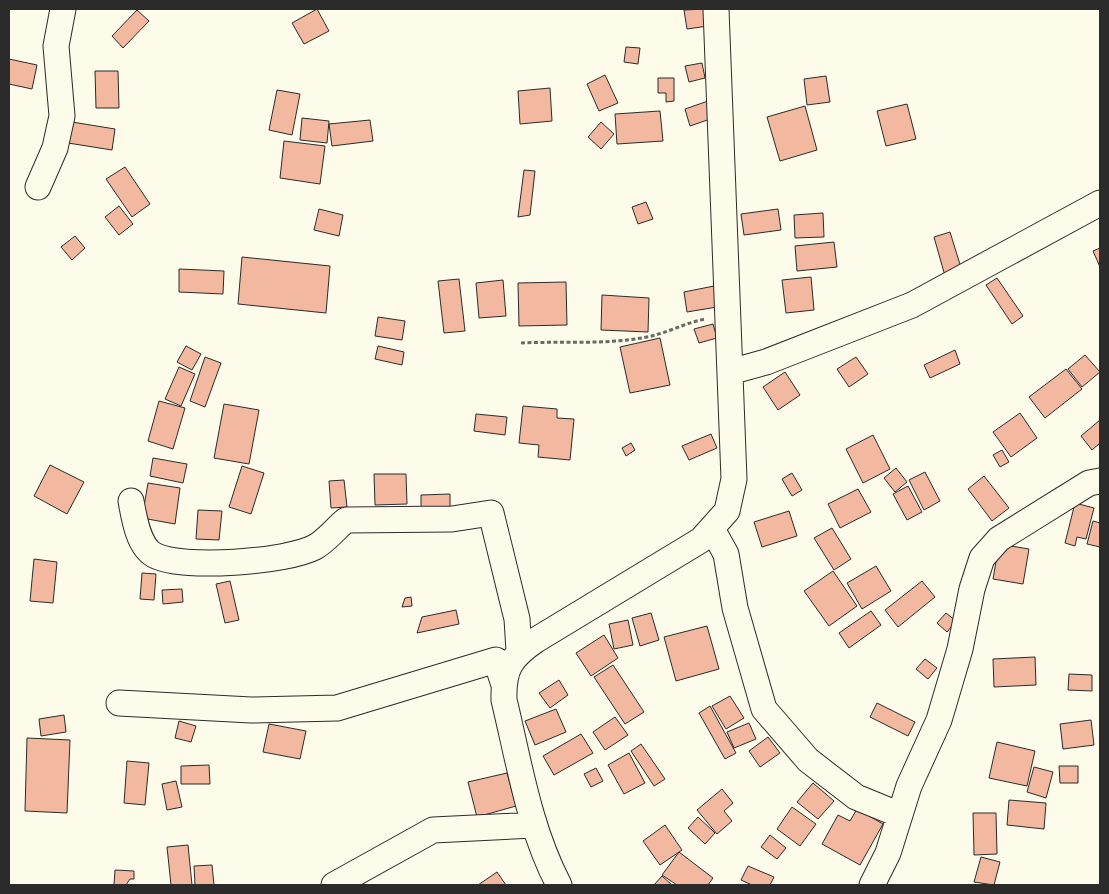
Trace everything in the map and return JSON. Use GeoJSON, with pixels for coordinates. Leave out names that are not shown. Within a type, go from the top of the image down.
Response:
{"type":"FeatureCollection","features":[{"type":"Feature","properties":{"kind":"street"},"geometry":{"type":"LineString","coordinates":[[38,187],[55,148],[62,116],[56,46],[63,9]]}},
{"type":"Feature","properties":{"kind":"street"},"geometry":{"type":"LineString","coordinates":[[503,682],[508,666],[520,651],[701,540],[727,511],[734,479],[716,9]]}},
{"type":"Feature","properties":{"kind":"street"},"geometry":{"type":"LineString","coordinates":[[730,372],[766,362],[912,305],[1100,203]]}},
{"type":"Feature","properties":{"kind":"street"},"geometry":{"type":"LineString","coordinates":[[872,885],[888,853],[909,786],[938,720],[960,648],[972,589],[982,558],[999,539],[1023,523],[1089,483],[1100,481]]}},
{"type":"Feature","properties":{"kind":"street"},"geometry":{"type":"LineString","coordinates":[[131,501],[136,533],[153,555],[190,564],[290,556],[315,547],[346,520],[452,519],[491,513],[517,619],[520,651]]}},
{"type":"Feature","properties":{"kind":"street"},"geometry":{"type":"LineString","coordinates":[[712,529],[726,554],[738,616],[764,709],[808,760],[849,792],[856,797],[900,815]]}},
{"type":"Feature","properties":{"kind":"street"},"geometry":{"type":"LineString","coordinates":[[119,703],[251,710],[337,708],[496,660],[503,682],[504,700],[534,825],[544,857],[559,885]]}},
{"type":"Feature","properties":{"kind":"street"},"geometry":{"type":"LineString","coordinates":[[334,885],[433,830],[534,825]]}},
{"type":"Feature","properties":{"kind":"path"},"geometry":{"type":"LineString","coordinates":[[521,343],[608,341],[648,337],[689,322],[728,314]]}},
{"type":"Feature","properties":{"kind":"building"},"geometry":{"type":"Polygon","coordinates":[[[317,9],[329,31],[304,44],[292,23],[317,9]]]}},
{"type":"Feature","properties":{"kind":"building"},"geometry":{"type":"Polygon","coordinates":[[[706,9],[708,26],[687,29],[684,10],[706,9]]]}},
{"type":"Feature","properties":{"kind":"building"},"geometry":{"type":"Polygon","coordinates":[[[137,10],[149,21],[123,48],[112,36],[137,10]]]}},
{"type":"Feature","properties":{"kind":"building"},"geometry":{"type":"Polygon","coordinates":[[[626,47],[640,48],[638,64],[624,62],[626,47]]]}},
{"type":"Feature","properties":{"kind":"building"},"geometry":{"type":"Polygon","coordinates":[[[9,59],[37,65],[32,89],[9,84],[9,59]]]}},
{"type":"Feature","properties":{"kind":"building"},"geometry":{"type":"Polygon","coordinates":[[[702,63],[705,78],[689,82],[685,66],[702,63]]]}},
{"type":"Feature","properties":{"kind":"building"},"geometry":{"type":"Polygon","coordinates":[[[95,71],[118,71],[119,108],[96,108],[95,71]]]}},
{"type":"Feature","properties":{"kind":"building"},"geometry":{"type":"Polygon","coordinates":[[[605,75],[618,103],[599,111],[587,84],[605,75]]]}},
{"type":"Feature","properties":{"kind":"building"},"geometry":{"type":"Polygon","coordinates":[[[826,76],[830,102],[807,105],[804,79],[826,76]]]}},
{"type":"Feature","properties":{"kind":"building"},"geometry":{"type":"Polygon","coordinates":[[[658,78],[674,78],[674,101],[666,102],[666,93],[658,93],[658,78]]]}},
{"type":"Feature","properties":{"kind":"building"},"geometry":{"type":"Polygon","coordinates":[[[550,88],[552,121],[520,124],[518,91],[550,88]]]}},
{"type":"Feature","properties":{"kind":"building"},"geometry":{"type":"Polygon","coordinates":[[[277,90],[300,94],[292,135],[269,130],[277,90]]]}},
{"type":"Feature","properties":{"kind":"building"},"geometry":{"type":"Polygon","coordinates":[[[711,100],[716,117],[690,126],[685,109],[711,100]]]}},
{"type":"Feature","properties":{"kind":"building"},"geometry":{"type":"Polygon","coordinates":[[[907,104],[916,139],[886,146],[877,111],[907,104]]]}},
{"type":"Feature","properties":{"kind":"building"},"geometry":{"type":"Polygon","coordinates":[[[805,106],[817,150],[780,161],[767,117],[805,106]]]}},
{"type":"Feature","properties":{"kind":"building"},"geometry":{"type":"Polygon","coordinates":[[[660,111],[663,141],[617,144],[615,114],[660,111]]]}},
{"type":"Feature","properties":{"kind":"building"},"geometry":{"type":"Polygon","coordinates":[[[302,118],[329,121],[327,143],[300,140],[302,118]]]}},
{"type":"Feature","properties":{"kind":"building"},"geometry":{"type":"Polygon","coordinates":[[[370,120],[373,141],[332,146],[329,124],[370,120]]]}},
{"type":"Feature","properties":{"kind":"building"},"geometry":{"type":"Polygon","coordinates":[[[72,122],[115,129],[112,150],[68,143],[72,122]]]}},
{"type":"Feature","properties":{"kind":"building"},"geometry":{"type":"Polygon","coordinates":[[[601,122],[614,134],[601,149],[588,137],[601,122]]]}},
{"type":"Feature","properties":{"kind":"building"},"geometry":{"type":"Polygon","coordinates":[[[284,141],[325,146],[320,184],[280,178],[284,141]]]}},
{"type":"Feature","properties":{"kind":"building"},"geometry":{"type":"Polygon","coordinates":[[[125,167],[150,204],[132,217],[106,179],[125,167]]]}},
{"type":"Feature","properties":{"kind":"building"},"geometry":{"type":"Polygon","coordinates":[[[524,170],[535,171],[530,215],[518,217],[524,170]]]}},
{"type":"Feature","properties":{"kind":"building"},"geometry":{"type":"Polygon","coordinates":[[[646,202],[653,219],[638,224],[632,207],[646,202]]]}},
{"type":"Feature","properties":{"kind":"building"},"geometry":{"type":"Polygon","coordinates":[[[119,206],[133,224],[119,235],[105,217],[119,206]]]}},
{"type":"Feature","properties":{"kind":"building"},"geometry":{"type":"Polygon","coordinates":[[[319,209],[343,215],[339,236],[314,230],[319,209]]]}},
{"type":"Feature","properties":{"kind":"building"},"geometry":{"type":"Polygon","coordinates":[[[778,209],[781,230],[744,235],[741,214],[778,209]]]}},
{"type":"Feature","properties":{"kind":"building"},"geometry":{"type":"Polygon","coordinates":[[[823,213],[824,237],[795,238],[794,215],[823,213]]]}},
{"type":"Feature","properties":{"kind":"building"},"geometry":{"type":"Polygon","coordinates":[[[950,232],[962,271],[945,276],[934,237],[950,232]]]}},
{"type":"Feature","properties":{"kind":"building"},"geometry":{"type":"Polygon","coordinates":[[[75,236],[85,248],[72,260],[61,247],[75,236]]]}},
{"type":"Feature","properties":{"kind":"building"},"geometry":{"type":"Polygon","coordinates":[[[834,242],[837,267],[797,271],[795,246],[834,242]]]}},
{"type":"Feature","properties":{"kind":"building"},"geometry":{"type":"Polygon","coordinates":[[[1100,248],[1100,267],[1093,251],[1100,248]]]}},
{"type":"Feature","properties":{"kind":"building"},"geometry":{"type":"Polygon","coordinates":[[[242,257],[330,266],[326,313],[238,304],[242,257]]]}},
{"type":"Feature","properties":{"kind":"building"},"geometry":{"type":"Polygon","coordinates":[[[179,269],[224,271],[223,294],[179,292],[179,269]]]}},
{"type":"Feature","properties":{"kind":"building"},"geometry":{"type":"Polygon","coordinates":[[[811,277],[814,310],[786,313],[782,280],[811,277]]]}},
{"type":"Feature","properties":{"kind":"building"},"geometry":{"type":"Polygon","coordinates":[[[997,278],[1023,316],[1012,324],[986,285],[997,278]]]}},
{"type":"Feature","properties":{"kind":"building"},"geometry":{"type":"Polygon","coordinates":[[[459,279],[465,331],[444,333],[438,281],[459,279]]]}},
{"type":"Feature","properties":{"kind":"building"},"geometry":{"type":"Polygon","coordinates":[[[503,280],[506,316],[479,318],[476,283],[503,280]]]}},
{"type":"Feature","properties":{"kind":"building"},"geometry":{"type":"Polygon","coordinates":[[[566,282],[567,325],[519,326],[518,283],[566,282]]]}},
{"type":"Feature","properties":{"kind":"building"},"geometry":{"type":"Polygon","coordinates":[[[719,285],[723,306],[687,312],[684,292],[719,285]]]}},
{"type":"Feature","properties":{"kind":"building"},"geometry":{"type":"Polygon","coordinates":[[[602,295],[649,298],[648,332],[601,330],[602,295]]]}},
{"type":"Feature","properties":{"kind":"building"},"geometry":{"type":"Polygon","coordinates":[[[378,317],[405,321],[402,340],[375,336],[378,317]]]}},
{"type":"Feature","properties":{"kind":"building"},"geometry":{"type":"Polygon","coordinates":[[[713,324],[717,338],[699,343],[694,329],[713,324]]]}},
{"type":"Feature","properties":{"kind":"building"},"geometry":{"type":"Polygon","coordinates":[[[660,338],[670,385],[630,393],[620,347],[660,338]]]}},
{"type":"Feature","properties":{"kind":"building"},"geometry":{"type":"Polygon","coordinates":[[[186,346],[201,354],[192,370],[177,362],[186,346]]]}},
{"type":"Feature","properties":{"kind":"building"},"geometry":{"type":"Polygon","coordinates":[[[378,346],[404,352],[402,365],[375,359],[378,346]]]}},
{"type":"Feature","properties":{"kind":"building"},"geometry":{"type":"Polygon","coordinates":[[[955,350],[960,364],[930,378],[924,365],[955,350]]]}},
{"type":"Feature","properties":{"kind":"building"},"geometry":{"type":"Polygon","coordinates":[[[1085,355],[1100,372],[1082,387],[1068,369],[1085,355]]]}},
{"type":"Feature","properties":{"kind":"building"},"geometry":{"type":"Polygon","coordinates":[[[205,357],[221,363],[205,407],[190,401],[205,357]]]}},
{"type":"Feature","properties":{"kind":"building"},"geometry":{"type":"Polygon","coordinates":[[[856,357],[868,374],[849,387],[837,369],[856,357]]]}},
{"type":"Feature","properties":{"kind":"building"},"geometry":{"type":"Polygon","coordinates":[[[179,367],[195,374],[181,406],[165,399],[179,367]]]}},
{"type":"Feature","properties":{"kind":"building"},"geometry":{"type":"Polygon","coordinates":[[[1066,369],[1082,389],[1045,418],[1029,397],[1066,369]]]}},
{"type":"Feature","properties":{"kind":"building"},"geometry":{"type":"Polygon","coordinates":[[[785,372],[800,395],[778,410],[763,387],[785,372]]]}},
{"type":"Feature","properties":{"kind":"building"},"geometry":{"type":"Polygon","coordinates":[[[159,401],[185,408],[173,449],[148,441],[159,401]]]}},
{"type":"Feature","properties":{"kind":"building"},"geometry":{"type":"Polygon","coordinates":[[[224,404],[259,410],[249,464],[214,458],[224,404]]]}},
{"type":"Feature","properties":{"kind":"building"},"geometry":{"type":"Polygon","coordinates":[[[523,406],[557,409],[557,418],[574,419],[570,460],[538,457],[539,445],[519,443],[523,406]]]}},
{"type":"Feature","properties":{"kind":"building"},"geometry":{"type":"Polygon","coordinates":[[[1020,413],[1037,438],[1011,457],[993,432],[1020,413]]]}},
{"type":"Feature","properties":{"kind":"building"},"geometry":{"type":"Polygon","coordinates":[[[476,414],[507,417],[505,435],[474,431],[476,414]]]}},
{"type":"Feature","properties":{"kind":"building"},"geometry":{"type":"Polygon","coordinates":[[[1100,420],[1100,443],[1092,450],[1081,436],[1100,420]]]}},
{"type":"Feature","properties":{"kind":"building"},"geometry":{"type":"Polygon","coordinates":[[[711,434],[717,448],[689,460],[682,446],[711,434]]]}},
{"type":"Feature","properties":{"kind":"building"},"geometry":{"type":"Polygon","coordinates":[[[873,435],[890,469],[863,483],[846,449],[873,435]]]}},
{"type":"Feature","properties":{"kind":"building"},"geometry":{"type":"Polygon","coordinates":[[[631,443],[635,450],[626,456],[622,448],[631,443]]]}},
{"type":"Feature","properties":{"kind":"building"},"geometry":{"type":"Polygon","coordinates":[[[1002,450],[1009,462],[1000,467],[993,455],[1002,450]]]}},
{"type":"Feature","properties":{"kind":"building"},"geometry":{"type":"Polygon","coordinates":[[[153,458],[187,464],[183,483],[150,476],[153,458]]]}},
{"type":"Feature","properties":{"kind":"building"},"geometry":{"type":"Polygon","coordinates":[[[50,465],[84,482],[67,514],[34,496],[50,465]]]}},
{"type":"Feature","properties":{"kind":"building"},"geometry":{"type":"Polygon","coordinates":[[[242,466],[264,473],[251,514],[229,507],[242,466]]]}},
{"type":"Feature","properties":{"kind":"building"},"geometry":{"type":"Polygon","coordinates":[[[896,468],[907,482],[895,492],[884,478],[896,468]]]}},
{"type":"Feature","properties":{"kind":"building"},"geometry":{"type":"Polygon","coordinates":[[[925,472],[940,501],[924,510],[909,480],[925,472]]]}},
{"type":"Feature","properties":{"kind":"building"},"geometry":{"type":"Polygon","coordinates":[[[792,473],[802,490],[792,496],[782,479],[792,473]]]}},
{"type":"Feature","properties":{"kind":"building"},"geometry":{"type":"Polygon","coordinates":[[[374,474],[406,474],[407,504],[375,505],[374,474]]]}},
{"type":"Feature","properties":{"kind":"building"},"geometry":{"type":"Polygon","coordinates":[[[984,476],[1009,508],[992,521],[968,489],[984,476]]]}},
{"type":"Feature","properties":{"kind":"building"},"geometry":{"type":"Polygon","coordinates":[[[344,480],[347,507],[331,508],[329,481],[344,480]]]}},
{"type":"Feature","properties":{"kind":"building"},"geometry":{"type":"Polygon","coordinates":[[[148,483],[180,488],[175,524],[142,518],[148,483]]]}},
{"type":"Feature","properties":{"kind":"building"},"geometry":{"type":"Polygon","coordinates":[[[908,486],[922,512],[907,520],[893,494],[908,486]]]}},
{"type":"Feature","properties":{"kind":"building"},"geometry":{"type":"Polygon","coordinates":[[[858,489],[871,512],[840,528],[828,504],[858,489]]]}},
{"type":"Feature","properties":{"kind":"building"},"geometry":{"type":"Polygon","coordinates":[[[450,494],[450,509],[421,510],[421,495],[450,494]]]}},
{"type":"Feature","properties":{"kind":"building"},"geometry":{"type":"Polygon","coordinates":[[[1075,503],[1094,508],[1086,539],[1077,537],[1075,546],[1065,543],[1075,503]]]}},
{"type":"Feature","properties":{"kind":"building"},"geometry":{"type":"Polygon","coordinates":[[[198,510],[222,511],[219,540],[196,539],[198,510]]]}},
{"type":"Feature","properties":{"kind":"building"},"geometry":{"type":"Polygon","coordinates":[[[789,511],[797,536],[762,547],[754,522],[789,511]]]}},
{"type":"Feature","properties":{"kind":"building"},"geometry":{"type":"Polygon","coordinates":[[[1093,521],[1100,523],[1100,547],[1087,544],[1093,521]]]}},
{"type":"Feature","properties":{"kind":"building"},"geometry":{"type":"Polygon","coordinates":[[[832,528],[851,559],[834,570],[814,538],[832,528]]]}},
{"type":"Feature","properties":{"kind":"building"},"geometry":{"type":"Polygon","coordinates":[[[999,544],[1029,549],[1023,584],[993,579],[999,544]]]}},
{"type":"Feature","properties":{"kind":"building"},"geometry":{"type":"Polygon","coordinates":[[[34,559],[57,562],[53,603],[30,601],[34,559]]]}},
{"type":"Feature","properties":{"kind":"building"},"geometry":{"type":"Polygon","coordinates":[[[876,566],[891,591],[862,609],[847,583],[876,566]]]}},
{"type":"Feature","properties":{"kind":"building"},"geometry":{"type":"Polygon","coordinates":[[[833,571],[857,606],[829,626],[804,591],[833,571]]]}},
{"type":"Feature","properties":{"kind":"building"},"geometry":{"type":"Polygon","coordinates":[[[142,573],[156,574],[154,600],[140,599],[142,573]]]}},
{"type":"Feature","properties":{"kind":"building"},"geometry":{"type":"Polygon","coordinates":[[[230,581],[239,620],[225,623],[216,584],[230,581]]]}},
{"type":"Feature","properties":{"kind":"building"},"geometry":{"type":"Polygon","coordinates":[[[922,581],[935,597],[898,627],[885,610],[922,581]]]}},
{"type":"Feature","properties":{"kind":"building"},"geometry":{"type":"Polygon","coordinates":[[[182,589],[183,602],[163,604],[162,590],[182,589]]]}},
{"type":"Feature","properties":{"kind":"building"},"geometry":{"type":"Polygon","coordinates":[[[411,597],[412,606],[402,607],[405,598],[411,597]]]}},
{"type":"Feature","properties":{"kind":"building"},"geometry":{"type":"Polygon","coordinates":[[[456,610],[459,624],[417,633],[422,617],[456,610]]]}},
{"type":"Feature","properties":{"kind":"building"},"geometry":{"type":"Polygon","coordinates":[[[871,611],[881,625],[849,648],[839,633],[871,611]]]}},
{"type":"Feature","properties":{"kind":"building"},"geometry":{"type":"Polygon","coordinates":[[[651,613],[659,640],[640,646],[632,618],[651,613]]]}},
{"type":"Feature","properties":{"kind":"building"},"geometry":{"type":"Polygon","coordinates":[[[946,613],[956,621],[947,632],[937,623],[946,613]]]}},
{"type":"Feature","properties":{"kind":"building"},"geometry":{"type":"Polygon","coordinates":[[[628,620],[633,645],[614,649],[609,624],[628,620]]]}},
{"type":"Feature","properties":{"kind":"building"},"geometry":{"type":"Polygon","coordinates":[[[707,626],[719,669],[676,681],[664,637],[707,626]]]}},
{"type":"Feature","properties":{"kind":"building"},"geometry":{"type":"Polygon","coordinates":[[[604,635],[618,658],[591,676],[576,653],[604,635]]]}},
{"type":"Feature","properties":{"kind":"building"},"geometry":{"type":"Polygon","coordinates":[[[1035,657],[1036,685],[994,687],[993,659],[1035,657]]]}},
{"type":"Feature","properties":{"kind":"building"},"geometry":{"type":"Polygon","coordinates":[[[925,659],[937,668],[928,679],[916,669],[925,659]]]}},
{"type":"Feature","properties":{"kind":"building"},"geometry":{"type":"Polygon","coordinates":[[[613,665],[644,712],[625,724],[594,677],[613,665]]]}},
{"type":"Feature","properties":{"kind":"building"},"geometry":{"type":"Polygon","coordinates":[[[1069,674],[1092,675],[1092,691],[1068,690],[1069,674]]]}},
{"type":"Feature","properties":{"kind":"building"},"geometry":{"type":"Polygon","coordinates":[[[559,680],[568,695],[550,708],[539,693],[559,680]]]}},
{"type":"Feature","properties":{"kind":"building"},"geometry":{"type":"Polygon","coordinates":[[[730,696],[744,718],[726,729],[712,706],[730,696]]]}},
{"type":"Feature","properties":{"kind":"building"},"geometry":{"type":"Polygon","coordinates":[[[877,703],[915,722],[908,736],[870,717],[877,703]]]}},
{"type":"Feature","properties":{"kind":"building"},"geometry":{"type":"Polygon","coordinates":[[[710,706],[736,753],[725,759],[699,713],[710,706]]]}},
{"type":"Feature","properties":{"kind":"building"},"geometry":{"type":"Polygon","coordinates":[[[556,709],[566,732],[535,745],[525,721],[556,709]]]}},
{"type":"Feature","properties":{"kind":"building"},"geometry":{"type":"Polygon","coordinates":[[[64,715],[66,732],[41,736],[39,719],[64,715]]]}},
{"type":"Feature","properties":{"kind":"building"},"geometry":{"type":"Polygon","coordinates":[[[615,717],[628,735],[605,750],[593,732],[615,717]]]}},
{"type":"Feature","properties":{"kind":"building"},"geometry":{"type":"Polygon","coordinates":[[[1091,720],[1094,745],[1063,749],[1060,724],[1091,720]]]}},
{"type":"Feature","properties":{"kind":"building"},"geometry":{"type":"Polygon","coordinates":[[[179,721],[196,726],[191,742],[175,738],[179,721]]]}},
{"type":"Feature","properties":{"kind":"building"},"geometry":{"type":"Polygon","coordinates":[[[749,723],[756,739],[734,748],[727,732],[749,723]]]}},
{"type":"Feature","properties":{"kind":"building"},"geometry":{"type":"Polygon","coordinates":[[[269,724],[306,731],[300,759],[263,752],[269,724]]]}},
{"type":"Feature","properties":{"kind":"building"},"geometry":{"type":"Polygon","coordinates":[[[581,734],[593,753],[554,775],[543,756],[581,734]]]}},
{"type":"Feature","properties":{"kind":"building"},"geometry":{"type":"Polygon","coordinates":[[[768,737],[780,753],[760,767],[749,751],[768,737]]]}},
{"type":"Feature","properties":{"kind":"building"},"geometry":{"type":"Polygon","coordinates":[[[27,738],[70,740],[67,813],[25,811],[27,738]]]}},
{"type":"Feature","properties":{"kind":"building"},"geometry":{"type":"Polygon","coordinates":[[[997,742],[1035,751],[1027,786],[989,778],[997,742]]]}},
{"type":"Feature","properties":{"kind":"building"},"geometry":{"type":"Polygon","coordinates":[[[641,744],[665,779],[654,786],[631,751],[641,744]]]}},
{"type":"Feature","properties":{"kind":"building"},"geometry":{"type":"Polygon","coordinates":[[[629,753],[645,783],[624,794],[608,765],[629,753]]]}},
{"type":"Feature","properties":{"kind":"building"},"geometry":{"type":"Polygon","coordinates":[[[127,761],[149,763],[145,805],[124,803],[127,761]]]}},
{"type":"Feature","properties":{"kind":"building"},"geometry":{"type":"Polygon","coordinates":[[[209,765],[210,784],[181,784],[181,766],[209,765]]]}},
{"type":"Feature","properties":{"kind":"building"},"geometry":{"type":"Polygon","coordinates":[[[1059,766],[1078,766],[1078,783],[1060,783],[1059,766]]]}},
{"type":"Feature","properties":{"kind":"building"},"geometry":{"type":"Polygon","coordinates":[[[1034,767],[1053,772],[1046,798],[1027,792],[1034,767]]]}},
{"type":"Feature","properties":{"kind":"building"},"geometry":{"type":"Polygon","coordinates":[[[596,768],[603,781],[591,787],[584,774],[596,768]]]}},
{"type":"Feature","properties":{"kind":"building"},"geometry":{"type":"Polygon","coordinates":[[[507,773],[516,806],[477,817],[468,782],[507,773]]]}},
{"type":"Feature","properties":{"kind":"building"},"geometry":{"type":"Polygon","coordinates":[[[176,781],[182,807],[167,810],[162,784],[176,781]]]}},
{"type":"Feature","properties":{"kind":"building"},"geometry":{"type":"Polygon","coordinates":[[[813,783],[834,801],[818,819],[797,802],[813,783]]]}},
{"type":"Feature","properties":{"kind":"building"},"geometry":{"type":"Polygon","coordinates":[[[722,789],[733,803],[724,811],[732,821],[717,834],[697,810],[722,789]]]}},
{"type":"Feature","properties":{"kind":"building"},"geometry":{"type":"Polygon","coordinates":[[[1009,800],[1046,803],[1044,829],[1007,825],[1009,800]]]}},
{"type":"Feature","properties":{"kind":"building"},"geometry":{"type":"Polygon","coordinates":[[[792,807],[816,824],[800,846],[777,829],[792,807]]]}},
{"type":"Feature","properties":{"kind":"building"},"geometry":{"type":"Polygon","coordinates":[[[857,809],[883,824],[860,865],[822,844],[838,815],[850,821],[857,809]]]}},
{"type":"Feature","properties":{"kind":"building"},"geometry":{"type":"Polygon","coordinates":[[[973,813],[996,813],[997,854],[974,855],[973,813]]]}},
{"type":"Feature","properties":{"kind":"building"},"geometry":{"type":"Polygon","coordinates":[[[698,817],[715,833],[705,844],[688,828],[698,817]]]}},
{"type":"Feature","properties":{"kind":"building"},"geometry":{"type":"Polygon","coordinates":[[[665,825],[682,850],[660,865],[643,841],[665,825]]]}},
{"type":"Feature","properties":{"kind":"building"},"geometry":{"type":"Polygon","coordinates":[[[770,835],[786,848],[777,859],[761,847],[770,835]]]}},
{"type":"Feature","properties":{"kind":"building"},"geometry":{"type":"Polygon","coordinates":[[[188,845],[192,885],[171,885],[167,847],[188,845]]]}},
{"type":"Feature","properties":{"kind":"building"},"geometry":{"type":"Polygon","coordinates":[[[679,852],[713,878],[708,885],[677,885],[662,875],[679,852]]]}},
{"type":"Feature","properties":{"kind":"building"},"geometry":{"type":"Polygon","coordinates":[[[981,857],[1000,862],[994,885],[974,882],[981,857]]]}},
{"type":"Feature","properties":{"kind":"building"},"geometry":{"type":"Polygon","coordinates":[[[212,865],[214,885],[195,885],[194,866],[212,865]]]}},
{"type":"Feature","properties":{"kind":"building"},"geometry":{"type":"Polygon","coordinates":[[[748,866],[774,877],[770,885],[752,885],[741,880],[748,866]]]}},
{"type":"Feature","properties":{"kind":"building"},"geometry":{"type":"Polygon","coordinates":[[[115,870],[134,871],[134,879],[130,879],[126,885],[114,885],[115,870]]]}},
{"type":"Feature","properties":{"kind":"building"},"geometry":{"type":"Polygon","coordinates":[[[497,872],[506,885],[478,885],[497,872]]]}},
{"type":"Feature","properties":{"kind":"building"},"geometry":{"type":"Polygon","coordinates":[[[662,876],[672,885],[654,885],[662,876]]]}}]}
